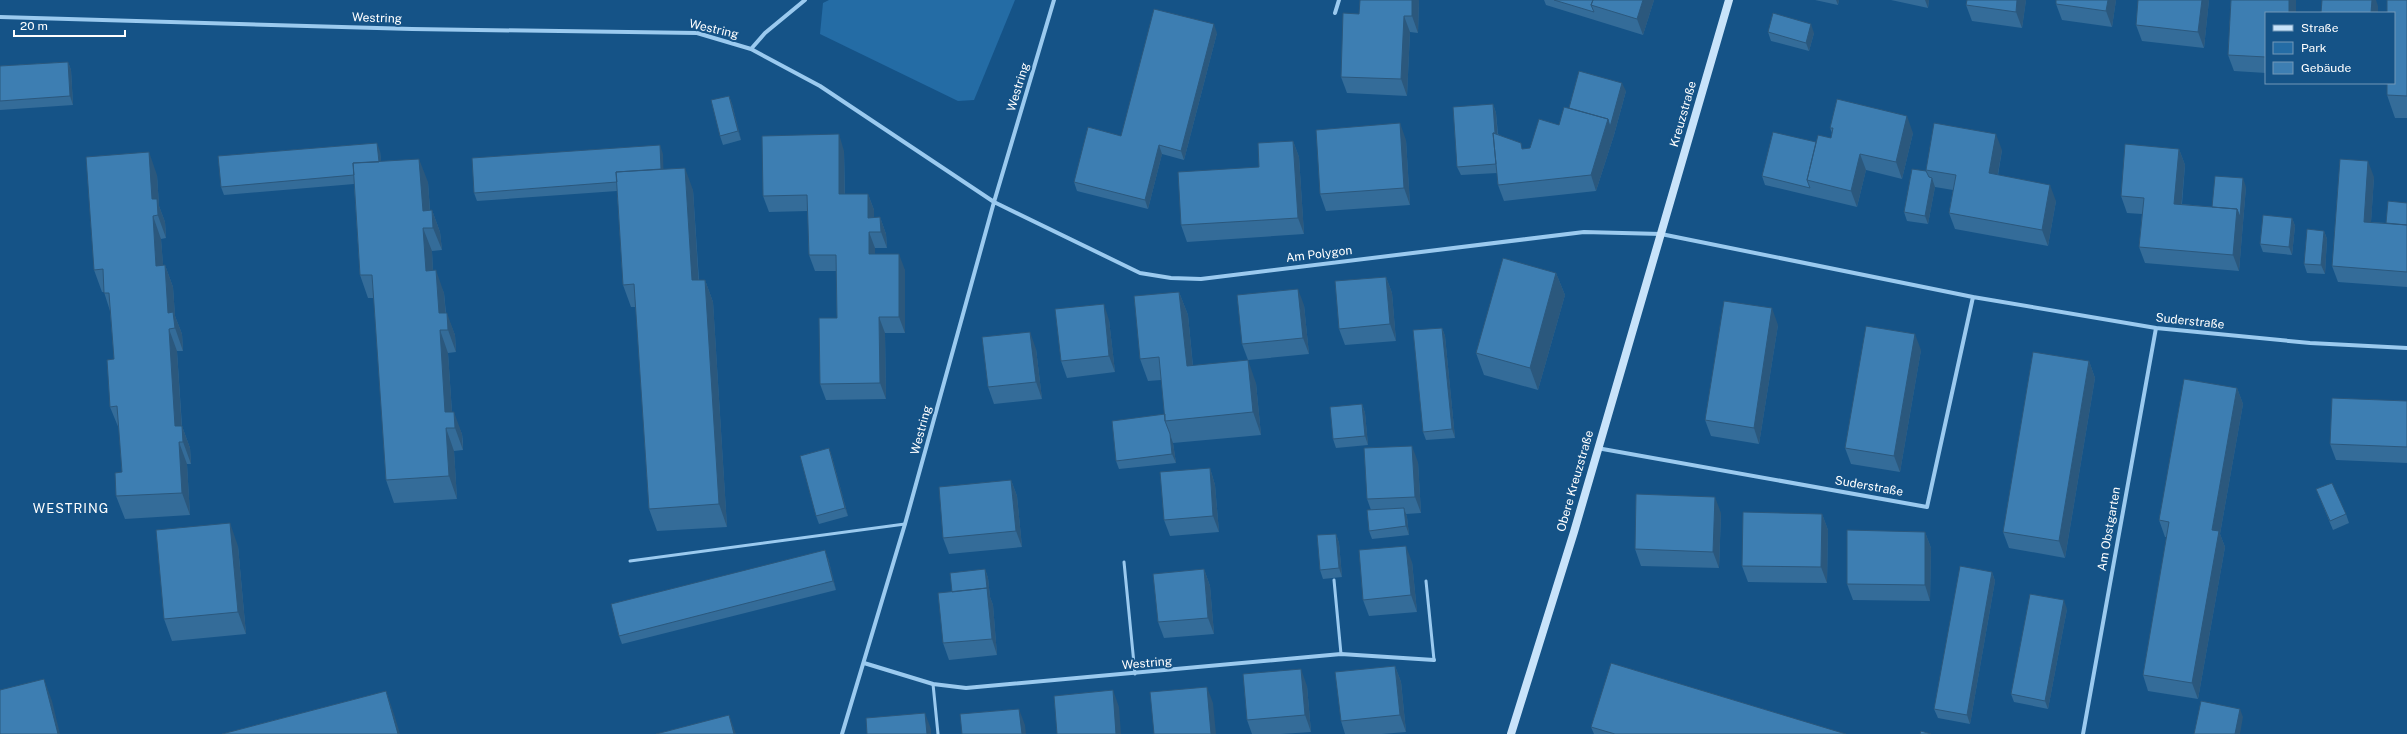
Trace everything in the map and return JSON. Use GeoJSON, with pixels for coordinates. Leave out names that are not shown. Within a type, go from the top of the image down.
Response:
{"type":"FeatureCollection","features":[{"type":"Feature","properties":{"kind":"street","name":"Westring"},"geometry":{"type":"LineString","coordinates":[[751,49],[765,33],[805,0]]}},
{"type":"Feature","properties":{"kind":"street","name":"Westring"},"geometry":{"type":"LineString","coordinates":[[842,734],[905,524],[994,202],[1054,0]]}},
{"type":"Feature","properties":{"kind":"street"},"geometry":{"type":"LineString","coordinates":[[1335,13],[1339,0]]}},
{"type":"Feature","properties":{"kind":"street","name":"Kreuzstraße"},"geometry":{"type":"LineString","coordinates":[[1661,234],[1728,0]]}},
{"type":"Feature","properties":{"kind":"street","name":"Westring"},"geometry":{"type":"LineString","coordinates":[[0,17],[412,29],[697,33],[751,49],[820,86],[994,202]]}},
{"type":"Feature","properties":{"kind":"street","name":"Am Polygon"},"geometry":{"type":"LineString","coordinates":[[994,202],[1140,273],[1171,278],[1201,279],[1584,232],[1661,234]]}},
{"type":"Feature","properties":{"kind":"street","name":"Suderstraße"},"geometry":{"type":"LineString","coordinates":[[1661,234],[1973,297],[2156,328],[2310,343],[2407,348]]}},
{"type":"Feature","properties":{"kind":"street","name":"Obere Kreuzstraße"},"geometry":{"type":"LineString","coordinates":[[1511,734],[1574,532],[1597,448],[1661,234]]}},
{"type":"Feature","properties":{"kind":"street","name":"Suderstraße"},"geometry":{"type":"LineString","coordinates":[[1597,448],[1927,507],[1973,297]]}},
{"type":"Feature","properties":{"kind":"street","name":"Am Obstgarten"},"geometry":{"type":"LineString","coordinates":[[2083,734],[2156,328]]}},
{"type":"Feature","properties":{"kind":"street","name":"Westring"},"geometry":{"type":"LineString","coordinates":[[864,664],[933,684],[966,688],[1135,674],[1341,654],[1434,660]]}},
{"type":"Feature","properties":{"kind":"lane"},"geometry":{"type":"LineString","coordinates":[[630,561],[905,524]]}},
{"type":"Feature","properties":{"kind":"lane"},"geometry":{"type":"LineString","coordinates":[[1124,562],[1135,674]]}},
{"type":"Feature","properties":{"kind":"lane"},"geometry":{"type":"LineString","coordinates":[[1334,580],[1341,654]]}},
{"type":"Feature","properties":{"kind":"lane"},"geometry":{"type":"LineString","coordinates":[[1426,581],[1434,660]]}},
{"type":"Feature","properties":{"kind":"lane"},"geometry":{"type":"LineString","coordinates":[[933,684],[938,734]]}},
{"type":"Feature","properties":{"kind":"green space"},"geometry":{"type":"Polygon","coordinates":[[[829,0],[1015,0],[974,100],[958,101],[820,34],[823,3],[829,0]]]}},
{"type":"Feature","properties":{"kind":"building"},"geometry":{"type":"Polygon","coordinates":[[[1360,0],[1412,0],[1412,16],[1404,16],[1401,79],[1341,77],[1343,13],[1359,14],[1360,0]]]}},
{"type":"Feature","properties":{"kind":"building"},"geometry":{"type":"Polygon","coordinates":[[[1554,0],[1593,0],[1591,5],[1594,12],[1554,0]]]}},
{"type":"Feature","properties":{"kind":"building"},"geometry":{"type":"Polygon","coordinates":[[[1593,0],[1643,0],[1637,19],[1591,5],[1593,0]]]}},
{"type":"Feature","properties":{"kind":"building"},"geometry":{"type":"Polygon","coordinates":[[[1967,0],[2017,0],[2016,12],[1966,5],[1967,0]]]}},
{"type":"Feature","properties":{"kind":"building"},"geometry":{"type":"Polygon","coordinates":[[[2056,0],[2108,0],[2106,11],[2056,4],[2056,0]]]}},
{"type":"Feature","properties":{"kind":"building"},"geometry":{"type":"Polygon","coordinates":[[[2138,0],[2202,0],[2198,32],[2136,25],[2138,0]]]}},
{"type":"Feature","properties":{"kind":"building"},"geometry":{"type":"Polygon","coordinates":[[[2231,0],[2289,0],[2289,12],[2265,12],[2265,57],[2228,55],[2231,0]]]}},
{"type":"Feature","properties":{"kind":"building"},"geometry":{"type":"Polygon","coordinates":[[[2322,0],[2372,0],[2371,12],[2321,12],[2322,0]]]}},
{"type":"Feature","properties":{"kind":"building"},"geometry":{"type":"Polygon","coordinates":[[[2387,0],[2407,0],[2407,96],[2387,95],[2387,84],[2395,84],[2395,12],[2387,12],[2387,0]]]}},
{"type":"Feature","properties":{"kind":"building"},"geometry":{"type":"Polygon","coordinates":[[[1154,9],[1214,24],[1181,151],[1159,145],[1145,200],[1074,182],[1088,127],[1121,136],[1154,9]]]}},
{"type":"Feature","properties":{"kind":"building"},"geometry":{"type":"Polygon","coordinates":[[[1773,13],[1811,24],[1806,43],[1768,32],[1773,13]]]}},
{"type":"Feature","properties":{"kind":"building"},"geometry":{"type":"Polygon","coordinates":[[[68,62],[70,96],[0,101],[0,66],[68,62]]]}},
{"type":"Feature","properties":{"kind":"building"},"geometry":{"type":"Polygon","coordinates":[[[1579,71],[1622,83],[1610,127],[1608,119],[1569,108],[1579,71]]]}},
{"type":"Feature","properties":{"kind":"building"},"geometry":{"type":"Polygon","coordinates":[[[729,96],[738,131],[720,136],[711,100],[729,96]]]}},
{"type":"Feature","properties":{"kind":"building"},"geometry":{"type":"Polygon","coordinates":[[[1837,99],[1907,116],[1896,162],[1860,154],[1851,191],[1807,180],[1818,135],[1831,138],[1833,128],[1830,128],[1837,99]]]}},
{"type":"Feature","properties":{"kind":"building"},"geometry":{"type":"Polygon","coordinates":[[[1493,104],[1495,133],[1493,133],[1496,164],[1457,167],[1453,107],[1493,104]]]}},
{"type":"Feature","properties":{"kind":"building"},"geometry":{"type":"Polygon","coordinates":[[[1564,107],[1608,119],[1591,175],[1498,185],[1493,133],[1521,143],[1522,149],[1530,148],[1539,119],[1559,125],[1564,107]]]}},
{"type":"Feature","properties":{"kind":"building"},"geometry":{"type":"Polygon","coordinates":[[[1400,123],[1404,188],[1320,194],[1316,130],[1400,123]]]}},
{"type":"Feature","properties":{"kind":"building"},"geometry":{"type":"Polygon","coordinates":[[[1934,123],[1996,134],[1989,173],[2050,185],[2042,230],[1949,213],[1956,175],[1926,170],[1934,123]]]}},
{"type":"Feature","properties":{"kind":"building"},"geometry":{"type":"Polygon","coordinates":[[[1773,132],[1816,142],[1807,180],[1810,188],[1762,176],[1773,132]]]}},
{"type":"Feature","properties":{"kind":"building"},"geometry":{"type":"Polygon","coordinates":[[[839,134],[839,194],[868,194],[868,218],[880,217],[881,232],[869,232],[869,254],[899,254],[899,317],[879,317],[880,383],[820,384],[819,318],[837,318],[836,255],[809,255],[807,195],[763,196],[762,136],[839,134]]]}},
{"type":"Feature","properties":{"kind":"building"},"geometry":{"type":"Polygon","coordinates":[[[1293,141],[1298,218],[1181,225],[1178,172],[1259,167],[1258,143],[1293,141]]]}},
{"type":"Feature","properties":{"kind":"building"},"geometry":{"type":"Polygon","coordinates":[[[377,143],[379,162],[353,163],[354,175],[221,187],[218,156],[377,143]]]}},
{"type":"Feature","properties":{"kind":"building"},"geometry":{"type":"Polygon","coordinates":[[[2125,144],[2179,149],[2174,204],[2237,209],[2233,255],[2139,247],[2144,198],[2121,196],[2125,144]]]}},
{"type":"Feature","properties":{"kind":"building"},"geometry":{"type":"Polygon","coordinates":[[[660,145],[661,169],[616,172],[617,182],[474,193],[472,158],[660,145]]]}},
{"type":"Feature","properties":{"kind":"building"},"geometry":{"type":"Polygon","coordinates":[[[149,152],[152,199],[157,199],[158,215],[153,216],[156,266],[165,265],[168,313],[173,312],[175,328],[169,329],[175,426],[182,426],[183,442],[179,442],[182,493],[116,496],[115,473],[122,472],[117,406],[110,407],[107,360],[114,359],[109,293],[104,293],[103,269],[94,270],[86,157],[149,152]]]}},
{"type":"Feature","properties":{"kind":"building"},"geometry":{"type":"Polygon","coordinates":[[[419,159],[423,211],[432,210],[433,228],[423,228],[426,271],[436,270],[439,313],[447,313],[448,330],[440,330],[445,412],[454,412],[455,428],[446,428],[449,476],[386,480],[372,275],[360,275],[353,163],[419,159]]]}},
{"type":"Feature","properties":{"kind":"building"},"geometry":{"type":"Polygon","coordinates":[[[2340,159],[2368,161],[2364,222],[2407,225],[2407,272],[2332,266],[2340,159]]]}},
{"type":"Feature","properties":{"kind":"building"},"geometry":{"type":"Polygon","coordinates":[[[685,168],[692,280],[705,280],[719,504],[649,509],[634,284],[623,285],[616,172],[685,168]]]}},
{"type":"Feature","properties":{"kind":"building"},"geometry":{"type":"Polygon","coordinates":[[[1912,169],[1926,171],[1929,177],[1932,178],[1925,216],[1904,212],[1912,169]]]}},
{"type":"Feature","properties":{"kind":"building"},"geometry":{"type":"Polygon","coordinates":[[[2215,176],[2243,178],[2240,217],[2237,209],[2212,207],[2215,176]]]}},
{"type":"Feature","properties":{"kind":"building"},"geometry":{"type":"Polygon","coordinates":[[[2388,201],[2407,203],[2407,225],[2386,223],[2388,201]]]}},
{"type":"Feature","properties":{"kind":"building"},"geometry":{"type":"Polygon","coordinates":[[[2263,215],[2292,218],[2289,247],[2260,244],[2263,215]]]}},
{"type":"Feature","properties":{"kind":"building"},"geometry":{"type":"Polygon","coordinates":[[[2307,229],[2324,231],[2321,265],[2304,264],[2307,229]]]}},
{"type":"Feature","properties":{"kind":"building"},"geometry":{"type":"Polygon","coordinates":[[[1503,258],[1556,273],[1530,368],[1476,353],[1503,258]]]}},
{"type":"Feature","properties":{"kind":"building"},"geometry":{"type":"Polygon","coordinates":[[[1386,277],[1390,324],[1339,329],[1335,281],[1386,277]]]}},
{"type":"Feature","properties":{"kind":"building"},"geometry":{"type":"Polygon","coordinates":[[[1298,289],[1303,338],[1242,344],[1237,295],[1298,289]]]}},
{"type":"Feature","properties":{"kind":"building"},"geometry":{"type":"Polygon","coordinates":[[[1179,292],[1187,366],[1248,360],[1253,412],[1165,421],[1159,357],[1140,359],[1134,296],[1179,292]]]}},
{"type":"Feature","properties":{"kind":"building"},"geometry":{"type":"Polygon","coordinates":[[[1724,301],[1772,308],[1754,428],[1705,420],[1724,301]]]}},
{"type":"Feature","properties":{"kind":"building"},"geometry":{"type":"Polygon","coordinates":[[[1104,304],[1109,356],[1061,361],[1055,309],[1104,304]]]}},
{"type":"Feature","properties":{"kind":"building"},"geometry":{"type":"Polygon","coordinates":[[[1866,326],[1915,334],[1894,456],[1845,448],[1866,326]]]}},
{"type":"Feature","properties":{"kind":"building"},"geometry":{"type":"Polygon","coordinates":[[[1442,328],[1452,429],[1423,432],[1413,330],[1442,328]]]}},
{"type":"Feature","properties":{"kind":"building"},"geometry":{"type":"Polygon","coordinates":[[[1030,332],[1036,382],[988,387],[982,337],[1030,332]]]}},
{"type":"Feature","properties":{"kind":"building"},"geometry":{"type":"Polygon","coordinates":[[[2033,352],[2089,361],[2059,541],[2003,532],[2033,352]]]}},
{"type":"Feature","properties":{"kind":"building"},"geometry":{"type":"Polygon","coordinates":[[[2184,379],[2237,388],[2212,530],[2219,531],[2192,683],[2143,675],[2169,522],[2159,520],[2184,379]]]}},
{"type":"Feature","properties":{"kind":"building"},"geometry":{"type":"Polygon","coordinates":[[[2332,398],[2407,401],[2407,447],[2330,444],[2332,398]]]}},
{"type":"Feature","properties":{"kind":"building"},"geometry":{"type":"Polygon","coordinates":[[[1362,404],[1365,436],[1333,439],[1330,407],[1362,404]]]}},
{"type":"Feature","properties":{"kind":"building"},"geometry":{"type":"Polygon","coordinates":[[[1165,414],[1165,421],[1170,434],[1172,454],[1116,461],[1112,421],[1165,414]]]}},
{"type":"Feature","properties":{"kind":"building"},"geometry":{"type":"Polygon","coordinates":[[[1412,446],[1415,497],[1367,499],[1364,448],[1412,446]]]}},
{"type":"Feature","properties":{"kind":"building"},"geometry":{"type":"Polygon","coordinates":[[[829,448],[845,508],[816,516],[800,456],[829,448]]]}},
{"type":"Feature","properties":{"kind":"building"},"geometry":{"type":"Polygon","coordinates":[[[1210,468],[1213,516],[1164,520],[1160,472],[1210,468]]]}},
{"type":"Feature","properties":{"kind":"building"},"geometry":{"type":"Polygon","coordinates":[[[1011,480],[1016,531],[943,538],[939,487],[1011,480]]]}},
{"type":"Feature","properties":{"kind":"building"},"geometry":{"type":"Polygon","coordinates":[[[2332,483],[2346,514],[2330,521],[2316,489],[2332,483]]]}},
{"type":"Feature","properties":{"kind":"building"},"geometry":{"type":"Polygon","coordinates":[[[1636,494],[1715,497],[1713,552],[1635,549],[1636,494]]]}},
{"type":"Feature","properties":{"kind":"building"},"geometry":{"type":"Polygon","coordinates":[[[1404,508],[1406,526],[1369,531],[1367,510],[1404,508]]]}},
{"type":"Feature","properties":{"kind":"building"},"geometry":{"type":"Polygon","coordinates":[[[1743,512],[1822,514],[1821,567],[1742,566],[1743,512]]]}},
{"type":"Feature","properties":{"kind":"building"},"geometry":{"type":"Polygon","coordinates":[[[230,523],[238,612],[164,619],[156,530],[230,523]]]}},
{"type":"Feature","properties":{"kind":"building"},"geometry":{"type":"Polygon","coordinates":[[[1847,530],[1925,532],[1925,585],[1847,584],[1847,530]]]}},
{"type":"Feature","properties":{"kind":"building"},"geometry":{"type":"Polygon","coordinates":[[[1336,534],[1339,568],[1320,570],[1317,535],[1336,534]]]}},
{"type":"Feature","properties":{"kind":"building"},"geometry":{"type":"Polygon","coordinates":[[[1406,546],[1411,595],[1363,600],[1359,550],[1406,546]]]}},
{"type":"Feature","properties":{"kind":"building"},"geometry":{"type":"Polygon","coordinates":[[[825,550],[833,581],[619,636],[611,604],[825,550]]]}},
{"type":"Feature","properties":{"kind":"building"},"geometry":{"type":"Polygon","coordinates":[[[1960,566],[1992,572],[1967,715],[1934,709],[1960,566]]]}},
{"type":"Feature","properties":{"kind":"building"},"geometry":{"type":"Polygon","coordinates":[[[985,569],[987,588],[952,592],[950,573],[985,569]]]}},
{"type":"Feature","properties":{"kind":"building"},"geometry":{"type":"Polygon","coordinates":[[[1204,569],[1208,618],[1158,622],[1153,574],[1204,569]]]}},
{"type":"Feature","properties":{"kind":"building"},"geometry":{"type":"Polygon","coordinates":[[[987,588],[992,639],[943,643],[938,593],[987,588]]]}},
{"type":"Feature","properties":{"kind":"building"},"geometry":{"type":"Polygon","coordinates":[[[2030,594],[2064,600],[2045,701],[2011,694],[2030,594]]]}},
{"type":"Feature","properties":{"kind":"building"},"geometry":{"type":"Polygon","coordinates":[[[1611,663],[1846,734],[1615,734],[1591,727],[1611,663]]]}},
{"type":"Feature","properties":{"kind":"building"},"geometry":{"type":"Polygon","coordinates":[[[1395,666],[1400,715],[1341,721],[1335,672],[1395,666]]]}},
{"type":"Feature","properties":{"kind":"building"},"geometry":{"type":"Polygon","coordinates":[[[1301,669],[1305,715],[1247,720],[1243,674],[1301,669]]]}},
{"type":"Feature","properties":{"kind":"building"},"geometry":{"type":"Polygon","coordinates":[[[44,679],[58,734],[0,734],[0,690],[44,679]]]}},
{"type":"Feature","properties":{"kind":"building"},"geometry":{"type":"Polygon","coordinates":[[[1207,687],[1211,734],[1154,734],[1150,692],[1207,687]]]}},
{"type":"Feature","properties":{"kind":"building"},"geometry":{"type":"Polygon","coordinates":[[[1113,690],[1116,734],[1057,734],[1054,696],[1113,690]]]}},
{"type":"Feature","properties":{"kind":"building"},"geometry":{"type":"Polygon","coordinates":[[[386,691],[398,734],[222,734],[386,691]]]}},
{"type":"Feature","properties":{"kind":"building"},"geometry":{"type":"Polygon","coordinates":[[[2201,701],[2240,709],[2235,734],[2194,734],[2201,701]]]}},
{"type":"Feature","properties":{"kind":"building"},"geometry":{"type":"Polygon","coordinates":[[[1019,709],[1022,734],[962,734],[960,714],[1019,709]]]}},
{"type":"Feature","properties":{"kind":"building"},"geometry":{"type":"Polygon","coordinates":[[[925,713],[927,734],[867,734],[866,718],[925,713]]]}},
{"type":"Feature","properties":{"kind":"building"},"geometry":{"type":"Polygon","coordinates":[[[729,715],[734,734],[656,734],[729,715]]]}},
{"type":"Feature","properties":{"kind":"building"},"geometry":{"type":"Polygon","coordinates":[[[1921,731],[1931,734],[1920,734],[1921,731]]]}},
{"type":"Feature","properties":{"kind":"district","name":"WESTRING"},"geometry":{"type":"Point","coordinates":[71,508]}}]}
